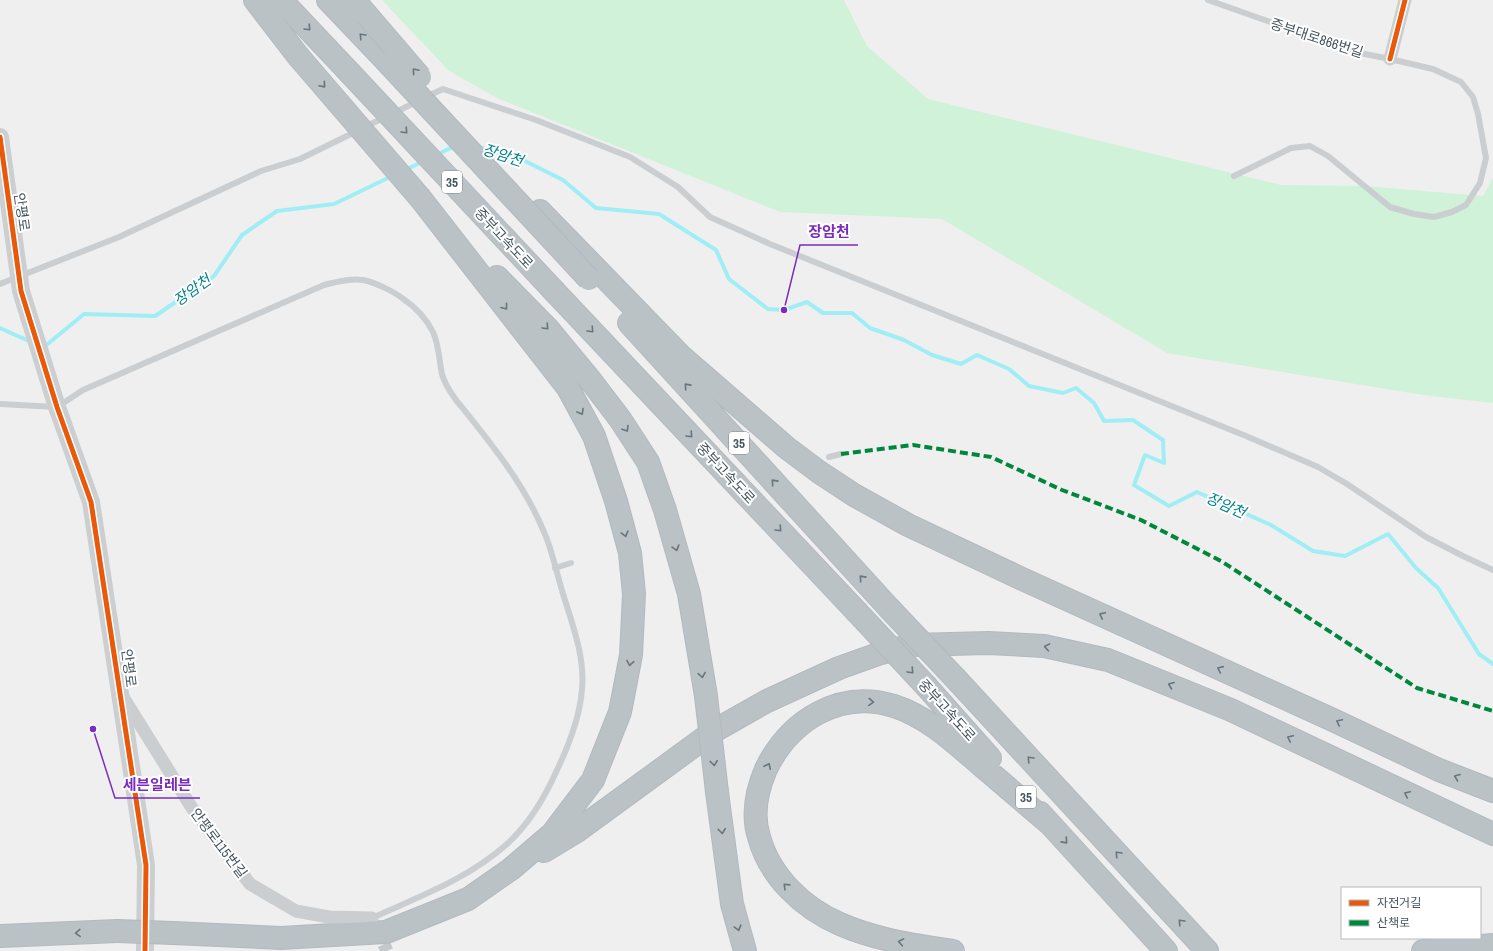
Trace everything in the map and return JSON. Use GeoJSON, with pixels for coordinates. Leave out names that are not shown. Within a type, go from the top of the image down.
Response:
{"type":"FeatureCollection","features":[{"type":"Feature","properties":{"kind":"highway"},"geometry":{"type":"LineString","coordinates":[[0,936],[117,931],[281,938],[386,932],[468,899],[511,869],[552,834],[593,780],[620,712],[631,655],[634,594],[630,553],[616,500],[594,436],[568,388],[421,198],[298,56],[255,0]]}},
{"type":"Feature","properties":{"kind":"highway","name":"중부고속도로"},"geometry":{"type":"LineString","coordinates":[[281,0],[554,292],[856,611],[1166,951]]}},
{"type":"Feature","properties":{"kind":"highway","name":"중부고속도로"},"geometry":{"type":"LineString","coordinates":[[328,0],[589,279],[888,607],[1207,951]]}},
{"type":"Feature","properties":{"kind":"highway"},"geometry":{"type":"LineString","coordinates":[[360,7],[495,165],[681,356],[787,448],[819,472],[854,495],[908,525],[1020,578],[1333,720],[1439,770],[1493,791]]}},
{"type":"Feature","properties":{"kind":"highway"},"geometry":{"type":"LineString","coordinates":[[421,198],[548,329],[620,419],[648,462],[665,510],[689,594],[706,696],[732,904],[745,951]]}},
{"type":"Feature","properties":{"kind":"highway"},"geometry":{"type":"LineString","coordinates":[[495,880],[577,831],[714,730],[767,701],[839,668],[881,653],[913,645],[988,643],[1044,646],[1108,660],[1231,710],[1493,834]]}},
{"type":"Feature","properties":{"kind":"highway"},"geometry":{"type":"LineString","coordinates":[[953,951],[881,939],[840,924],[816,910],[782,882],[772,869],[764,852],[758,836],[756,817],[757,800],[761,780],[771,759],[784,740],[799,725],[813,715],[848,702],[893,706],[925,720],[945,735],[1050,824]]}},
{"type":"Feature","properties":{"kind":"highway"},"geometry":{"type":"LineString","coordinates":[[1423,951],[1493,945]]}},
{"type":"Feature","properties":{"kind":"street"},"geometry":{"type":"LineString","coordinates":[[1390,59],[1405,0]]}},
{"type":"Feature","properties":{"kind":"street","name":"안평로"},"geometry":{"type":"LineString","coordinates":[[0,137],[20,284],[55,400],[91,502],[114,644],[119,691],[146,865],[145,951]]}},
{"type":"Feature","properties":{"kind":"street","name":"안평로115번길"},"geometry":{"type":"LineString","coordinates":[[119,691],[192,808],[250,884],[296,911],[329,917],[372,918]]}},
{"type":"Feature","properties":{"kind":"lane","name":"중부대로866번길"},"geometry":{"type":"LineString","coordinates":[[1208,0],[1355,52],[1433,70],[1460,82],[1473,97],[1478,114],[1486,158],[1480,183],[1466,205],[1452,212],[1434,217],[1414,214],[1390,207],[1328,156],[1310,146],[1292,148],[1234,176]]}},
{"type":"Feature","properties":{"kind":"lane"},"geometry":{"type":"LineString","coordinates":[[0,284],[20,284],[261,170],[300,159],[443,89],[536,120],[630,157],[678,187],[710,217],[770,244],[1239,433],[1318,467],[1347,484],[1426,537],[1493,570]]}},
{"type":"Feature","properties":{"kind":"lane"},"geometry":{"type":"LineString","coordinates":[[0,404],[55,400],[83,390],[324,284],[341,281],[363,280],[401,297],[420,313],[433,332],[439,353],[442,376],[451,393],[500,456],[525,495],[544,532],[574,628],[581,658],[582,688],[578,718],[565,754],[549,788],[532,817],[508,844],[483,863],[454,880],[372,918]]}},
{"type":"Feature","properties":{"kind":"lane"},"geometry":{"type":"LineString","coordinates":[[829,457],[842,454]]}},
{"type":"Feature","properties":{"kind":"lane"},"geometry":{"type":"LineString","coordinates":[[555,568],[571,564]]}},
{"type":"Feature","properties":{"kind":"green space"},"geometry":{"type":"Polygon","coordinates":[[[382,0],[844,0],[867,46],[928,99],[1281,185],[1366,186],[1483,196],[1493,178],[1493,403],[1423,395],[1167,353],[942,219],[780,212],[497,98],[449,71],[382,0]]]}},
{"type":"Feature","properties":{"kind":"waterway","name":"장암천"},"geometry":{"type":"LineString","coordinates":[[436,155],[457,145]]}},
{"type":"Feature","properties":{"kind":"waterway","name":"장암천"},"geometry":{"type":"LineString","coordinates":[[478,147],[521,159],[563,180],[596,208],[659,214],[716,250],[729,279],[768,309],[784,310],[807,302],[823,313],[852,313],[870,328],[904,340],[932,355],[961,364],[977,355],[1009,369],[1029,386],[1063,393],[1076,388],[1094,403],[1104,421],[1133,420],[1163,440],[1164,463],[1145,455],[1134,485],[1169,506],[1197,492],[1271,525],[1313,551],[1345,556],[1388,534],[1416,568],[1438,588],[1479,654],[1493,664]]}},
{"type":"Feature","properties":{"kind":"waterway","name":"장암천"},"geometry":{"type":"LineString","coordinates":[[405,170],[424,161]]}},
{"type":"Feature","properties":{"kind":"waterway","name":"장암천"},"geometry":{"type":"LineString","coordinates":[[44,347],[84,314],[155,316],[214,276],[242,235],[277,211],[334,204],[392,176]]}},
{"type":"Feature","properties":{"kind":"waterway","name":"장암천"},"geometry":{"type":"LineString","coordinates":[[0,328],[31,342]]}},
{"type":"Feature","properties":{"kind":"tunnel"},"geometry":{"type":"LineString","coordinates":[[376,927],[387,951]]}},
{"type":"Feature","properties":{"kind":"marked path"},"geometry":{"type":"LineString","coordinates":[[841,454],[913,445],[991,457],[1062,490],[1141,520],[1221,561],[1417,688],[1493,711]]}},
{"type":"Feature","properties":{"kind":"cycle path"},"geometry":{"type":"LineString","coordinates":[[1390,59],[1405,0]]}},
{"type":"Feature","properties":{"kind":"cycle path"},"geometry":{"type":"LineString","coordinates":[[0,137],[21,291],[57,407],[91,502],[146,865],[145,951]]}},
{"type":"Feature","properties":{"kind":"place","name":"장암천"},"geometry":{"type":"Point","coordinates":[784,310]}},
{"type":"Feature","properties":{"kind":"place","name":"세븐일레븐"},"geometry":{"type":"Point","coordinates":[93,729]}}]}
